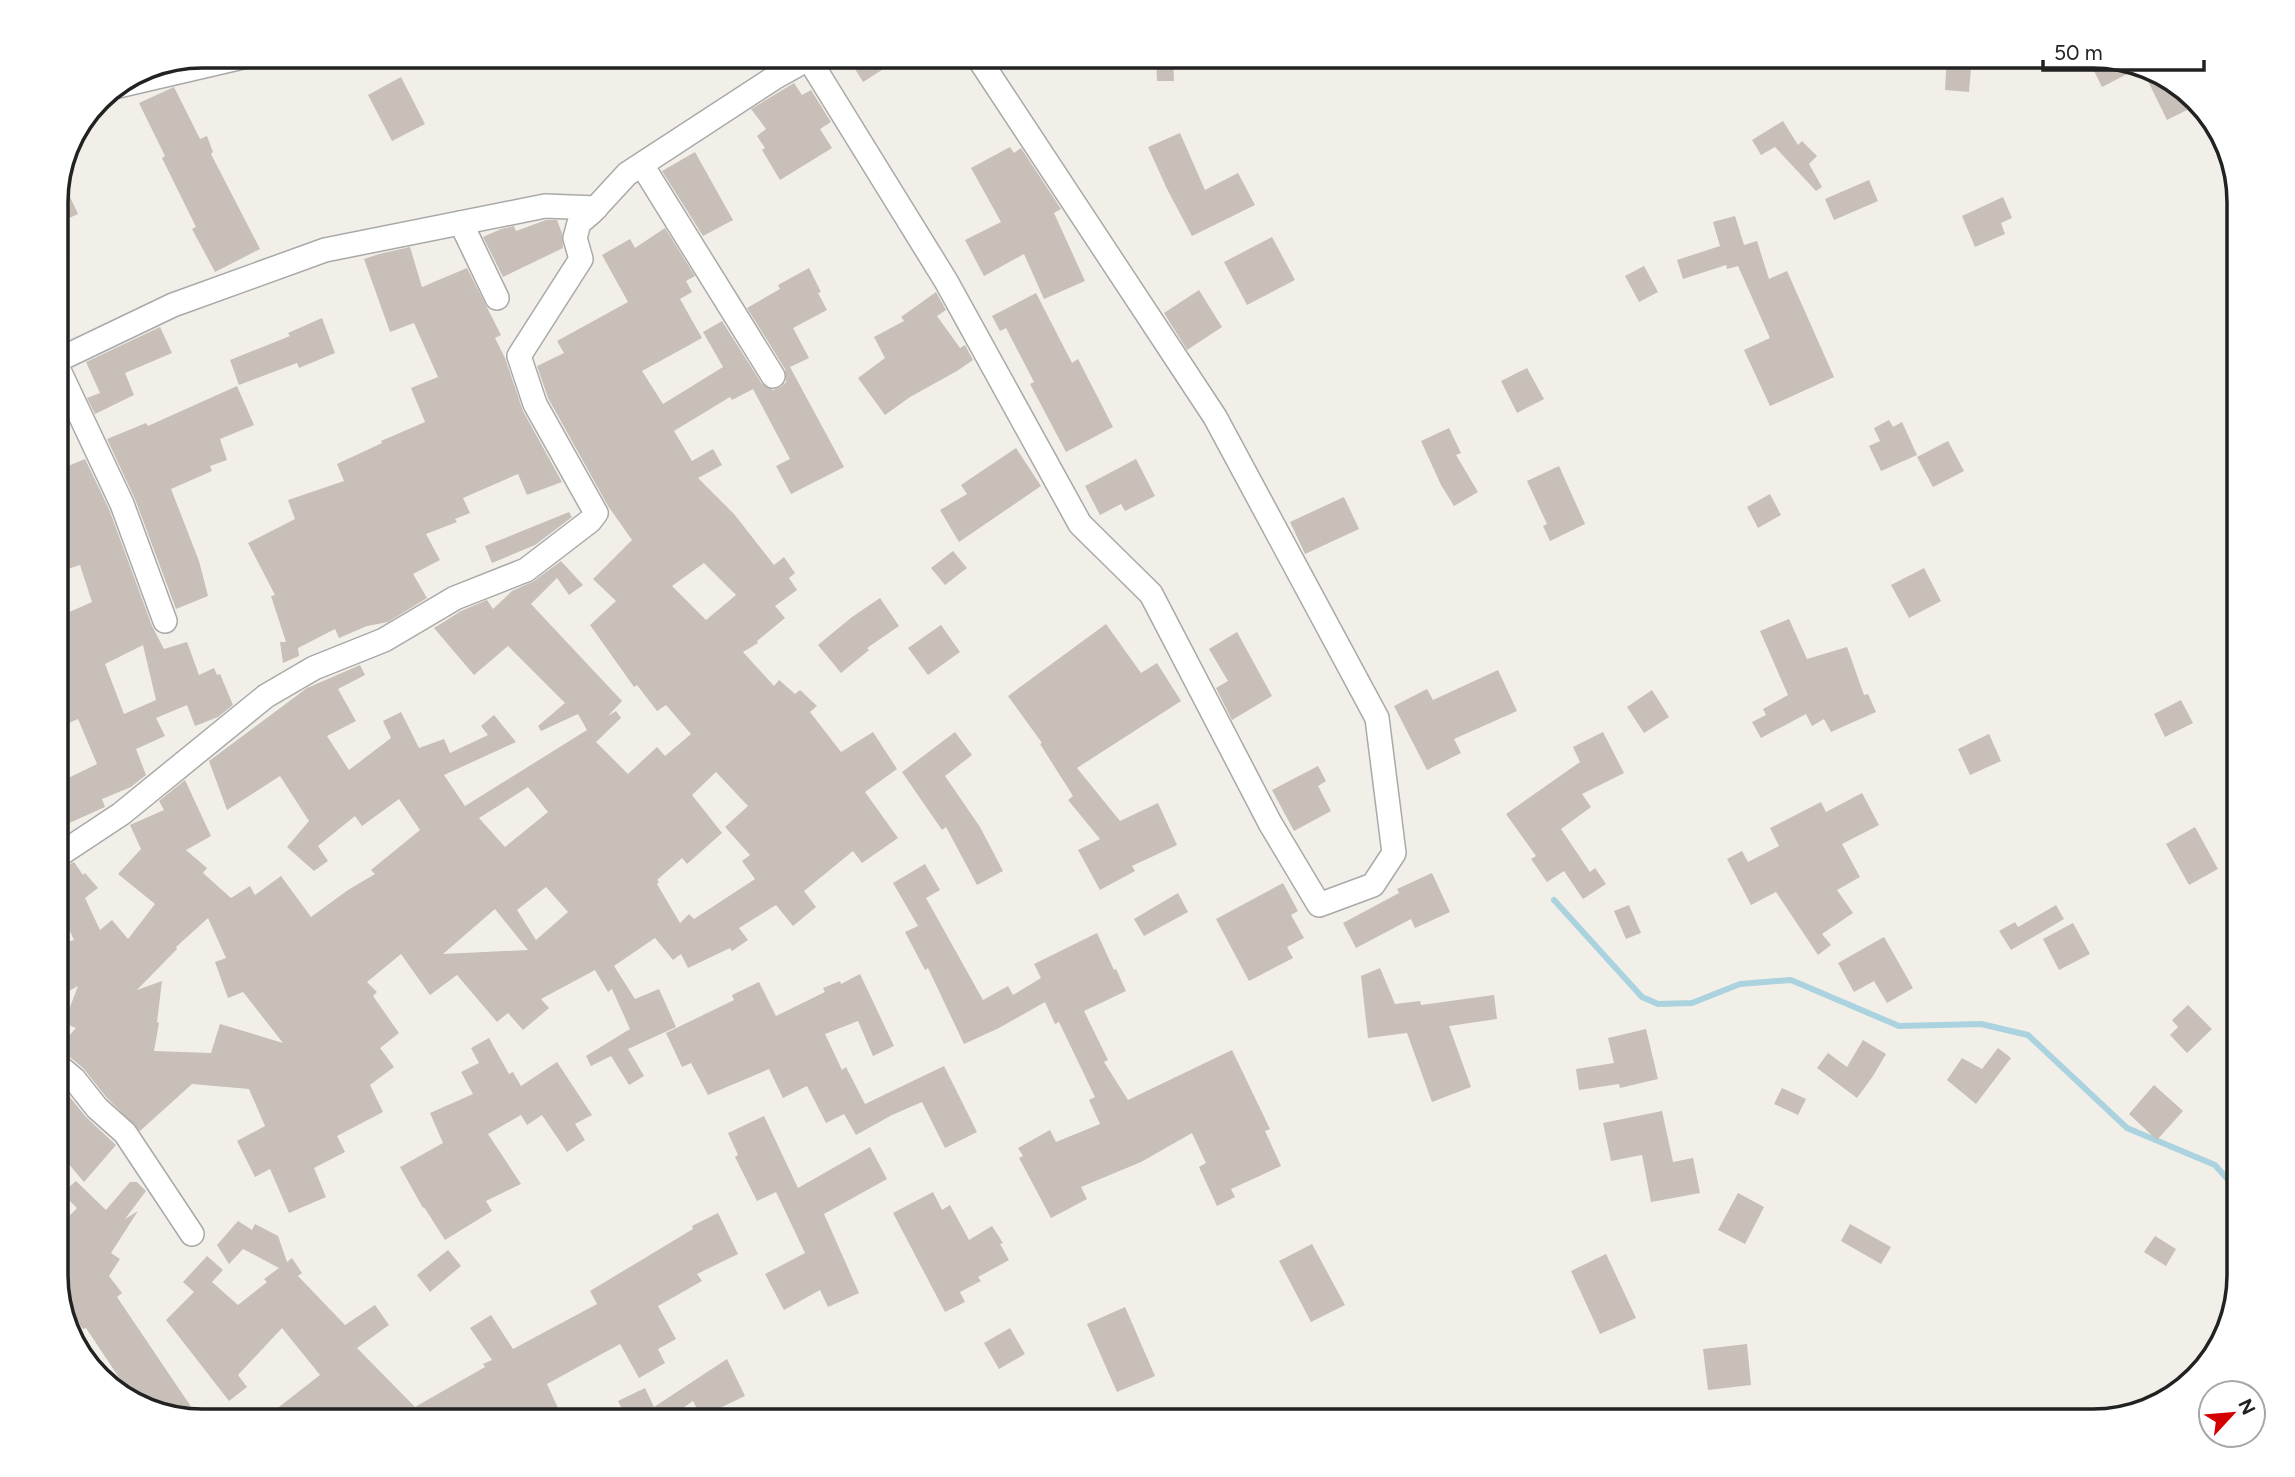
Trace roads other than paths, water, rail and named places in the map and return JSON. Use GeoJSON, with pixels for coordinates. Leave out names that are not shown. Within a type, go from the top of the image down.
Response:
{"type":"FeatureCollection","features":[{"type":"Feature","properties":{"kind":"street"},"geometry":{"type":"LineString","coordinates":[[69,848],[121,814],[266,696],[314,668],[384,640],[455,598],[526,570],[590,521],[596,513],[535,404],[519,356],[581,259],[575,238],[579,222],[596,208],[627,174],[790,68]]}},
{"type":"Feature","properties":{"kind":"street"},"geometry":{"type":"LineString","coordinates":[[814,68],[946,281],[1080,524],[1151,594],[1264,811],[1319,905],[1373,885],[1394,853],[1377,718],[1215,417],[985,68]]}},
{"type":"Feature","properties":{"kind":"street"},"geometry":{"type":"LineString","coordinates":[[152,78],[193,69]]}},
{"type":"Feature","properties":{"kind":"street"},"geometry":{"type":"LineString","coordinates":[[642,165],[773,376]]}},
{"type":"Feature","properties":{"kind":"street"},"geometry":{"type":"LineString","coordinates":[[69,356],[173,305],[325,250],[545,206],[596,208]]}},
{"type":"Feature","properties":{"kind":"street"},"geometry":{"type":"LineString","coordinates":[[461,223],[497,298]]}},
{"type":"Feature","properties":{"kind":"street"},"geometry":{"type":"LineString","coordinates":[[69,390],[122,504],[165,621]]}},
{"type":"Feature","properties":{"kind":"street"},"geometry":{"type":"LineString","coordinates":[[69,1075],[97,1108],[125,1133],[192,1234]]}},
{"type":"Feature","properties":{"kind":"waterway"},"geometry":{"type":"LineString","coordinates":[[1554,900],[1642,997],[1658,1004],[1692,1003],[1740,984],[1791,980],[1899,1026],[1981,1024],[2028,1035],[2127,1128],[2215,1165],[2227,1178]]}}]}
